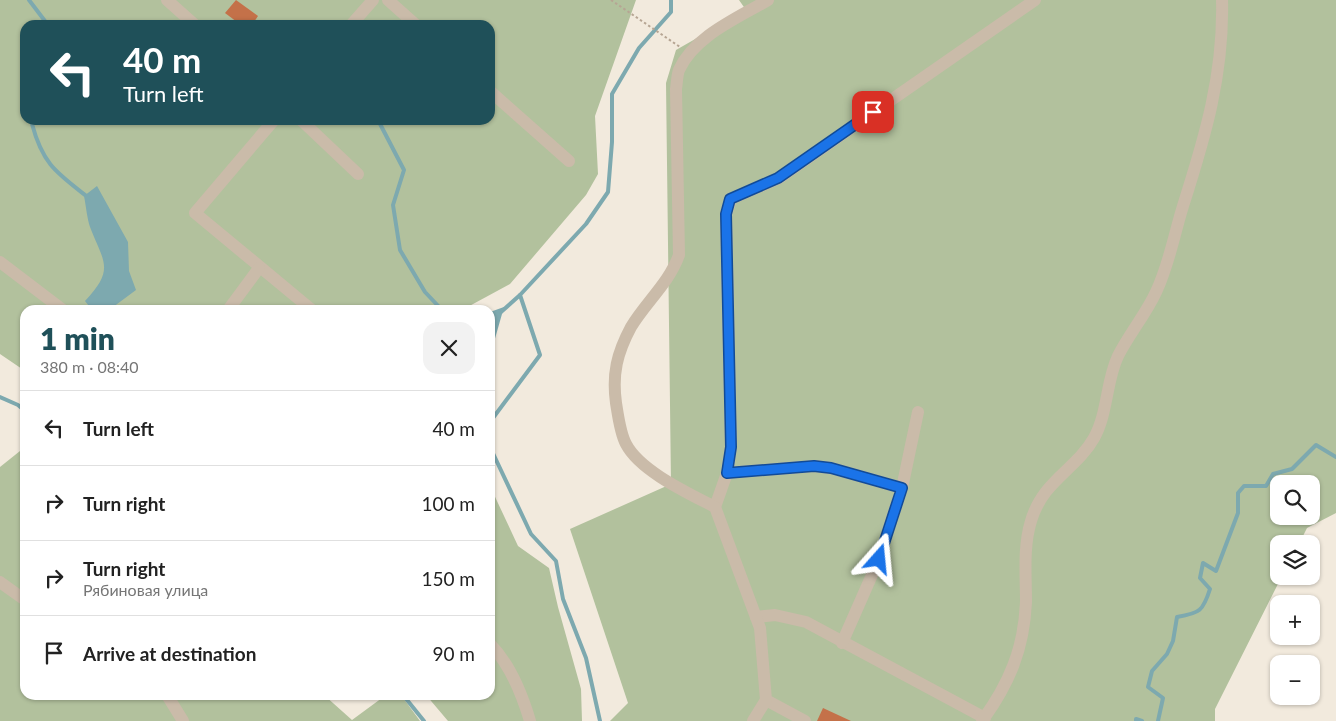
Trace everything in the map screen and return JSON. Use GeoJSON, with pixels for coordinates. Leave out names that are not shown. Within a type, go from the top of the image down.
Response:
{"type":"FeatureCollection","features":[{"type":"Feature","properties":{"kind":"street"},"geometry":{"type":"LineString","coordinates":[[167,0],[189,20]]}},
{"type":"Feature","properties":{"kind":"street"},"geometry":{"type":"LineString","coordinates":[[355,20],[373,0]]}},
{"type":"Feature","properties":{"kind":"street"},"geometry":{"type":"LineString","coordinates":[[388,0],[410,20]]}},
{"type":"Feature","properties":{"kind":"street"},"geometry":{"type":"LineString","coordinates":[[715,507],[677,487],[654,472],[638,459],[625,444],[613,383],[620,348],[633,324],[673,271],[679,255],[676,89],[679,71],[690,54],[704,40],[768,0]]}},
{"type":"Feature","properties":{"kind":"street"},"geometry":{"type":"LineString","coordinates":[[753,721],[766,700],[760,628],[715,507],[727,473],[731,447],[726,214],[730,199],[778,178],[1035,0]]}},
{"type":"Feature","properties":{"kind":"street"},"geometry":{"type":"LineString","coordinates":[[756,617],[775,615],[806,622],[983,719],[1002,694],[1014,668],[1026,605],[1026,544],[1031,519],[1044,492],[1059,475],[1084,453],[1094,437],[1101,422],[1118,357],[1156,292],[1166,266],[1201,154],[1218,81],[1222,0]]}},
{"type":"Feature","properties":{"kind":"street"},"geometry":{"type":"LineString","coordinates":[[495,95],[569,161]]}},
{"type":"Feature","properties":{"kind":"street"},"geometry":{"type":"LineString","coordinates":[[270,125],[195,213],[306,305]]}},
{"type":"Feature","properties":{"kind":"street"},"geometry":{"type":"LineString","coordinates":[[306,125],[358,174]]}},
{"type":"Feature","properties":{"kind":"street"},"geometry":{"type":"LineString","coordinates":[[0,262],[56,305]]}},
{"type":"Feature","properties":{"kind":"street"},"geometry":{"type":"LineString","coordinates":[[232,305],[259,268]]}},
{"type":"Feature","properties":{"kind":"street"},"geometry":{"type":"LineString","coordinates":[[842,643],[879,559],[902,488],[918,412]]}},
{"type":"Feature","properties":{"kind":"street"},"geometry":{"type":"LineString","coordinates":[[727,473],[814,466],[831,468],[902,488]]}},
{"type":"Feature","properties":{"kind":"street"},"geometry":{"type":"LineString","coordinates":[[0,582],[20,596]]}},
{"type":"Feature","properties":{"kind":"street"},"geometry":{"type":"LineString","coordinates":[[495,649],[502,656],[525,705],[530,721]]}},
{"type":"Feature","properties":{"kind":"street"},"geometry":{"type":"LineString","coordinates":[[170,700],[183,721]]}},
{"type":"Feature","properties":{"kind":"street"},"geometry":{"type":"LineString","coordinates":[[766,700],[805,721]]}},
{"type":"Feature","properties":{"kind":"path"},"geometry":{"type":"LineString","coordinates":[[611,0],[690,54]]}},
{"type":"Feature","properties":{"kind":"green space"},"geometry":{"type":"Polygon","coordinates":[[[0,0],[636,0],[595,116],[598,174],[586,195],[510,284],[471,305],[20,305],[20,368],[0,354],[0,0]]]}},
{"type":"Feature","properties":{"kind":"green space"},"geometry":{"type":"Polygon","coordinates":[[[739,0],[1336,0],[1336,513],[1320,521],[1320,475],[1270,475],[1270,525],[1313,525],[1307,528],[1304,535],[1270,535],[1270,585],[1277,585],[1272,595],[1270,595],[1270,600],[1215,709],[1215,721],[610,721],[628,703],[570,529],[671,484],[666,83],[676,50],[746,10],[739,0]]]}},
{"type":"Feature","properties":{"kind":"green space"},"geometry":{"type":"Polygon","coordinates":[[[20,451],[20,700],[330,700],[352,720],[379,700],[405,700],[420,721],[0,721],[0,467],[20,451]]]}},
{"type":"Feature","properties":{"kind":"green space"},"geometry":{"type":"Polygon","coordinates":[[[495,497],[518,546],[549,568],[581,689],[582,721],[448,721],[430,700],[495,700],[495,497]]]}},
{"type":"Feature","properties":{"kind":"water"},"geometry":{"type":"Polygon","coordinates":[[[97,186],[128,242],[129,271],[136,290],[116,305],[88,305],[85,301],[100,281],[104,266],[90,227],[84,196],[97,186]]]}},
{"type":"Feature","properties":{"kind":"water"},"geometry":{"type":"Polygon","coordinates":[[[504,307],[495,338],[495,310],[504,307]]]}},
{"type":"Feature","properties":{"kind":"building"},"geometry":{"type":"Polygon","coordinates":[[[236,0],[258,16],[255,20],[234,20],[225,13],[236,0]]]}},
{"type":"Feature","properties":{"kind":"building"},"geometry":{"type":"Polygon","coordinates":[[[823,708],[851,721],[817,721],[823,708]]]}},
{"type":"Feature","properties":{"kind":"waterway"},"geometry":{"type":"LineString","coordinates":[[29,0],[44,20]]}},
{"type":"Feature","properties":{"kind":"waterway"},"geometry":{"type":"LineString","coordinates":[[495,415],[540,355],[520,295],[586,224],[608,192],[612,142],[612,94],[639,48],[671,12],[671,0]]}},
{"type":"Feature","properties":{"kind":"waterway"},"geometry":{"type":"LineString","coordinates":[[32,125],[46,159],[68,182],[89,198]]}},
{"type":"Feature","properties":{"kind":"waterway"},"geometry":{"type":"LineString","coordinates":[[381,125],[404,170],[393,205],[400,250],[425,292],[437,305]]}},
{"type":"Feature","properties":{"kind":"waterway"},"geometry":{"type":"LineString","coordinates":[[501,312],[520,295]]}},
{"type":"Feature","properties":{"kind":"waterway"},"geometry":{"type":"LineString","coordinates":[[0,397],[20,407]]}},
{"type":"Feature","properties":{"kind":"waterway"},"geometry":{"type":"LineString","coordinates":[[1158,721],[1163,698],[1148,687],[1152,671],[1167,654],[1173,641],[1177,617],[1200,610],[1205,602],[1210,589],[1200,578],[1203,563],[1216,571],[1238,513],[1238,493],[1244,486],[1266,486],[1273,474],[1292,469],[1316,445],[1336,457]]}},
{"type":"Feature","properties":{"kind":"waterway"},"geometry":{"type":"LineString","coordinates":[[495,458],[531,534],[556,561],[563,599],[586,658],[600,721]]}},
{"type":"Feature","properties":{"kind":"waterway"},"geometry":{"type":"LineString","coordinates":[[407,700],[424,721]]}},
{"type":"Feature","properties":{"kind":"waterway"},"geometry":{"type":"LineString","coordinates":[[1136,721],[1136,719],[1142,721]]}},
{"type":"Feature","properties":{"kind":"route"},"geometry":{"type":"LineString","coordinates":[[873,112],[778,178],[730,199],[726,214],[731,447],[727,473],[814,466],[831,468],[902,488],[879,559]]}}]}
